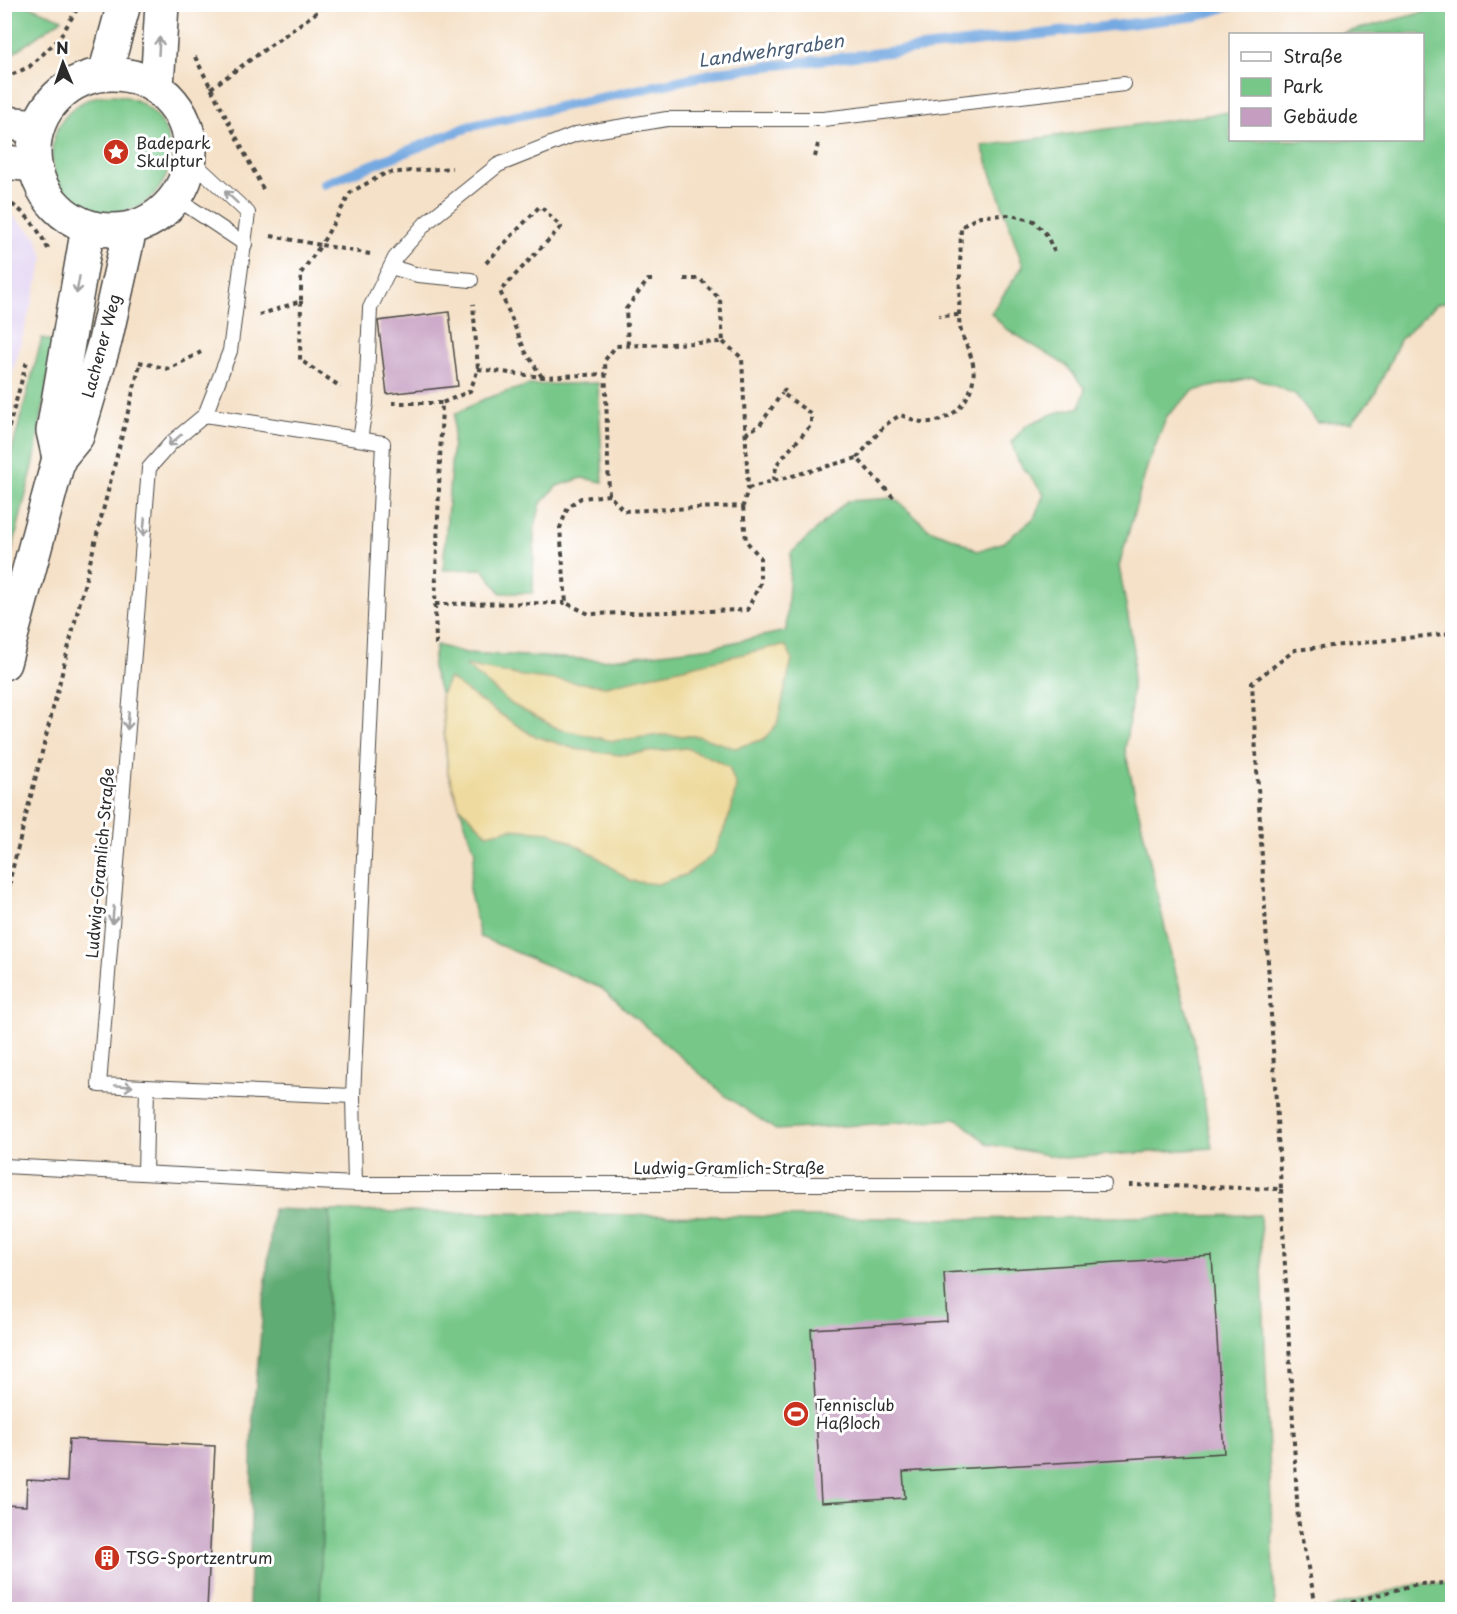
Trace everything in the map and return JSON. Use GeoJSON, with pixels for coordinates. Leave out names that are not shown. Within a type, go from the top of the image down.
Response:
{"type":"FeatureCollection","features":[{"type":"Feature","properties":{"kind":"main road"},"geometry":{"type":"LineString","coordinates":[[105,74],[124,4]]}},
{"type":"Feature","properties":{"kind":"main road"},"geometry":{"type":"LineString","coordinates":[[157,87],[162,4]]}},
{"type":"Feature","properties":{"kind":"main road"},"geometry":{"type":"LineString","coordinates":[[105,74],[123,74],[157,87],[172,101],[184,119],[190,139],[191,160],[186,180],[176,198],[163,212],[147,222],[129,229],[102,230],[88,227],[69,218],[52,203],[41,186],[19,164],[33,146],[38,126],[48,106],[64,90],[83,79],[105,74]]}},
{"type":"Feature","properties":{"kind":"main road"},"geometry":{"type":"LineString","coordinates":[[4,123],[38,126]]}},
{"type":"Feature","properties":{"kind":"main road","name":"Lachener Weg"},"geometry":{"type":"LineString","coordinates":[[59,458],[53,430],[88,227]]}},
{"type":"Feature","properties":{"kind":"main road","name":"Lachener Weg"},"geometry":{"type":"LineString","coordinates":[[4,663],[59,458],[77,436],[105,341],[129,229]]}},
{"type":"Feature","properties":{"kind":"lane"},"geometry":{"type":"LineString","coordinates":[[360,440],[366,404],[369,308],[393,262],[426,222],[498,165],[576,134],[667,119],[823,119],[1124,84]]}},
{"type":"Feature","properties":{"kind":"lane","name":"Ludwig-Gramlich-Straße"},"geometry":{"type":"LineString","coordinates":[[191,160],[248,213],[230,351],[205,415],[171,443],[149,468],[99,1085],[353,1096]]}},
{"type":"Feature","properties":{"kind":"lane"},"geometry":{"type":"LineString","coordinates":[[176,198],[244,244]]}},
{"type":"Feature","properties":{"kind":"lane"},"geometry":{"type":"LineString","coordinates":[[393,262],[418,275],[471,280]]}},
{"type":"Feature","properties":{"kind":"lane"},"geometry":{"type":"LineString","coordinates":[[205,415],[383,443],[353,1096],[355,1184]]}},
{"type":"Feature","properties":{"kind":"lane"},"geometry":{"type":"LineString","coordinates":[[145,1173],[147,1088]]}},
{"type":"Feature","properties":{"kind":"lane","name":"Ludwig-Gramlich-Straße"},"geometry":{"type":"LineString","coordinates":[[4,1166],[355,1184],[1104,1184]]}},
{"type":"Feature","properties":{"kind":"path"},"geometry":{"type":"LineString","coordinates":[[4,78],[29,67],[59,39],[80,4]]}},
{"type":"Feature","properties":{"kind":"path"},"geometry":{"type":"LineString","coordinates":[[211,88],[328,4]]}},
{"type":"Feature","properties":{"kind":"path"},"geometry":{"type":"LineString","coordinates":[[195,56],[267,198]]}},
{"type":"Feature","properties":{"kind":"path"},"geometry":{"type":"LineString","coordinates":[[393,262],[321,245],[351,192],[386,173],[498,165]]}},
{"type":"Feature","properties":{"kind":"path"},"geometry":{"type":"LineString","coordinates":[[4,200],[19,208],[40,231],[51,256]]}},
{"type":"Feature","properties":{"kind":"path"},"geometry":{"type":"LineString","coordinates":[[301,301],[300,360],[366,404],[442,403],[470,392],[478,369],[471,280],[540,206],[561,227],[500,291],[525,351],[542,377]]}},
{"type":"Feature","properties":{"kind":"path"},"geometry":{"type":"LineString","coordinates":[[748,488],[857,459],[885,425],[900,415],[922,422],[941,420],[956,412],[968,397],[974,380],[972,363],[959,331],[961,227],[980,216],[1011,215],[1034,221],[1046,234],[1054,251]]}},
{"type":"Feature","properties":{"kind":"path"},"geometry":{"type":"LineString","coordinates":[[684,279],[700,279],[720,299],[723,342]]}},
{"type":"Feature","properties":{"kind":"path"},"geometry":{"type":"LineString","coordinates":[[628,345],[626,309],[648,280],[656,280]]}},
{"type":"Feature","properties":{"kind":"path"},"geometry":{"type":"LineString","coordinates":[[939,316],[959,315]]}},
{"type":"Feature","properties":{"kind":"path"},"geometry":{"type":"LineString","coordinates":[[435,604],[566,603],[589,615],[747,610],[760,584],[760,557],[746,541],[742,506],[748,488],[742,358],[723,342],[616,346],[605,360],[609,495],[624,511],[742,506]]}},
{"type":"Feature","properties":{"kind":"path"},"geometry":{"type":"LineString","coordinates":[[4,445],[28,357]]}},
{"type":"Feature","properties":{"kind":"path"},"geometry":{"type":"LineString","coordinates":[[4,930],[11,875],[140,364]]}},
{"type":"Feature","properties":{"kind":"path"},"geometry":{"type":"LineString","coordinates":[[478,369],[542,377],[605,374]]}},
{"type":"Feature","properties":{"kind":"path"},"geometry":{"type":"LineString","coordinates":[[745,434],[760,426],[788,385]]}},
{"type":"Feature","properties":{"kind":"path"},"geometry":{"type":"LineString","coordinates":[[773,481],[777,464],[811,426],[811,414],[782,393]]}},
{"type":"Feature","properties":{"kind":"path"},"geometry":{"type":"LineString","coordinates":[[436,645],[435,604],[442,403]]}},
{"type":"Feature","properties":{"kind":"path"},"geometry":{"type":"LineString","coordinates":[[857,459],[894,498]]}},
{"type":"Feature","properties":{"kind":"path"},"geometry":{"type":"LineString","coordinates":[[566,603],[560,528],[568,507],[581,498],[609,495]]}},
{"type":"Feature","properties":{"kind":"path"},"geometry":{"type":"LineString","coordinates":[[1317,1610],[1298,1520],[1252,682],[1295,650],[1452,633]]}},
{"type":"Feature","properties":{"kind":"path"},"geometry":{"type":"LineString","coordinates":[[1104,1184],[1281,1189]]}},
{"type":"Feature","properties":{"kind":"path"},"geometry":{"type":"LineString","coordinates":[[1325,1610],[1418,1584],[1452,1583]]}},
{"type":"Feature","properties":{"kind":"shaded area"},"geometry":{"type":"Polygon","coordinates":[[[5,209],[36,236],[44,258],[5,402],[5,209]]]}},
{"type":"Feature","properties":{"kind":"green space"},"geometry":{"type":"Polygon","coordinates":[[[5,4],[27,5],[62,19],[5,59],[5,4]]]}},
{"type":"Feature","properties":{"kind":"green space"},"geometry":{"type":"Polygon","coordinates":[[[1452,5],[1452,300],[1435,305],[1400,340],[1375,394],[1352,422],[1318,423],[1295,394],[1253,377],[1193,391],[1167,416],[1147,467],[1119,566],[1134,650],[1131,705],[1125,750],[1174,968],[1193,1033],[1212,1148],[1064,1158],[988,1144],[958,1119],[776,1130],[727,1097],[601,988],[480,937],[469,889],[475,852],[448,773],[441,695],[432,668],[436,645],[466,653],[602,660],[712,647],[786,631],[791,553],[847,501],[894,498],[929,529],[958,540],[977,551],[1004,542],[1034,518],[1044,494],[1018,461],[1011,442],[1027,425],[1055,413],[1080,407],[1085,389],[1067,366],[1005,328],[991,313],[1023,266],[982,146],[1229,112],[1229,141],[1424,141],[1424,33],[1343,33],[1452,5]]]}},
{"type":"Feature","properties":{"kind":"green space"},"geometry":{"type":"Polygon","coordinates":[[[111,95],[134,99],[153,112],[166,131],[170,154],[166,177],[153,196],[134,209],[111,213],[88,209],[69,196],[56,177],[52,154],[56,131],[69,112],[88,99],[111,95]]]}},
{"type":"Feature","properties":{"kind":"green space"},"geometry":{"type":"Polygon","coordinates":[[[42,338],[54,342],[34,462],[5,579],[5,476],[42,338]]]}},
{"type":"Feature","properties":{"kind":"green space"},"geometry":{"type":"Polygon","coordinates":[[[598,383],[603,482],[582,478],[557,486],[541,503],[534,530],[533,593],[501,593],[483,569],[443,570],[455,414],[484,399],[529,385],[598,383]]]}},
{"type":"Feature","properties":{"kind":"green space"},"geometry":{"type":"Polygon","coordinates":[[[273,1209],[330,1211],[320,1609],[249,1609],[253,1413],[273,1209]]]}},
{"type":"Feature","properties":{"kind":"green space","name":"Tennisclub Haßloch"},"geometry":{"type":"Polygon","coordinates":[[[330,1211],[957,1219],[1260,1215],[1275,1609],[320,1610],[330,1211]]]}},
{"type":"Feature","properties":{"kind":"green space"},"geometry":{"type":"Polygon","coordinates":[[[1452,1583],[1452,1609],[1325,1609],[1417,1584],[1452,1583]]]}},
{"type":"Feature","properties":{"kind":"sand"},"geometry":{"type":"Polygon","coordinates":[[[786,646],[792,659],[777,724],[764,739],[735,748],[698,736],[659,735],[613,741],[559,729],[513,705],[465,665],[522,676],[606,686],[773,647],[786,646]]]}},
{"type":"Feature","properties":{"kind":"sand"},"geometry":{"type":"Polygon","coordinates":[[[449,678],[532,735],[575,749],[620,755],[686,748],[729,767],[736,786],[731,812],[713,855],[685,875],[658,884],[631,881],[593,854],[551,832],[510,829],[487,834],[459,806],[448,773],[441,695],[449,678]]]}},
{"type":"Feature","properties":{"kind":"building"},"geometry":{"type":"Polygon","coordinates":[[[449,312],[458,386],[387,394],[378,321],[449,312]]]}},
{"type":"Feature","properties":{"kind":"building"},"geometry":{"type":"Polygon","coordinates":[[[1212,1256],[1224,1453],[903,1472],[905,1498],[821,1503],[811,1329],[947,1321],[944,1273],[1212,1256]]]}},
{"type":"Feature","properties":{"kind":"building","name":"TSG-Sportzentrum"},"geometry":{"type":"Polygon","coordinates":[[[69,1439],[215,1446],[207,1610],[4,1610],[4,1505],[26,1506],[27,1480],[67,1482],[69,1439]]]}},
{"type":"Feature","properties":{"kind":"waterway","name":"Landwehrgraben"},"geometry":{"type":"LineString","coordinates":[[324,184],[471,126],[725,71],[1197,16],[1235,4]]}},
{"type":"Feature","properties":{"kind":"place","name":"Badepark Skulptur"},"geometry":{"type":"Point","coordinates":[116,152]}},
{"type":"Feature","properties":{"kind":"place","name":"Tennisclub Haßloch"},"geometry":{"type":"Point","coordinates":[796,1414]}},
{"type":"Feature","properties":{"kind":"place","name":"TSG-Sportzentrum"},"geometry":{"type":"Point","coordinates":[107,1558]}}]}
